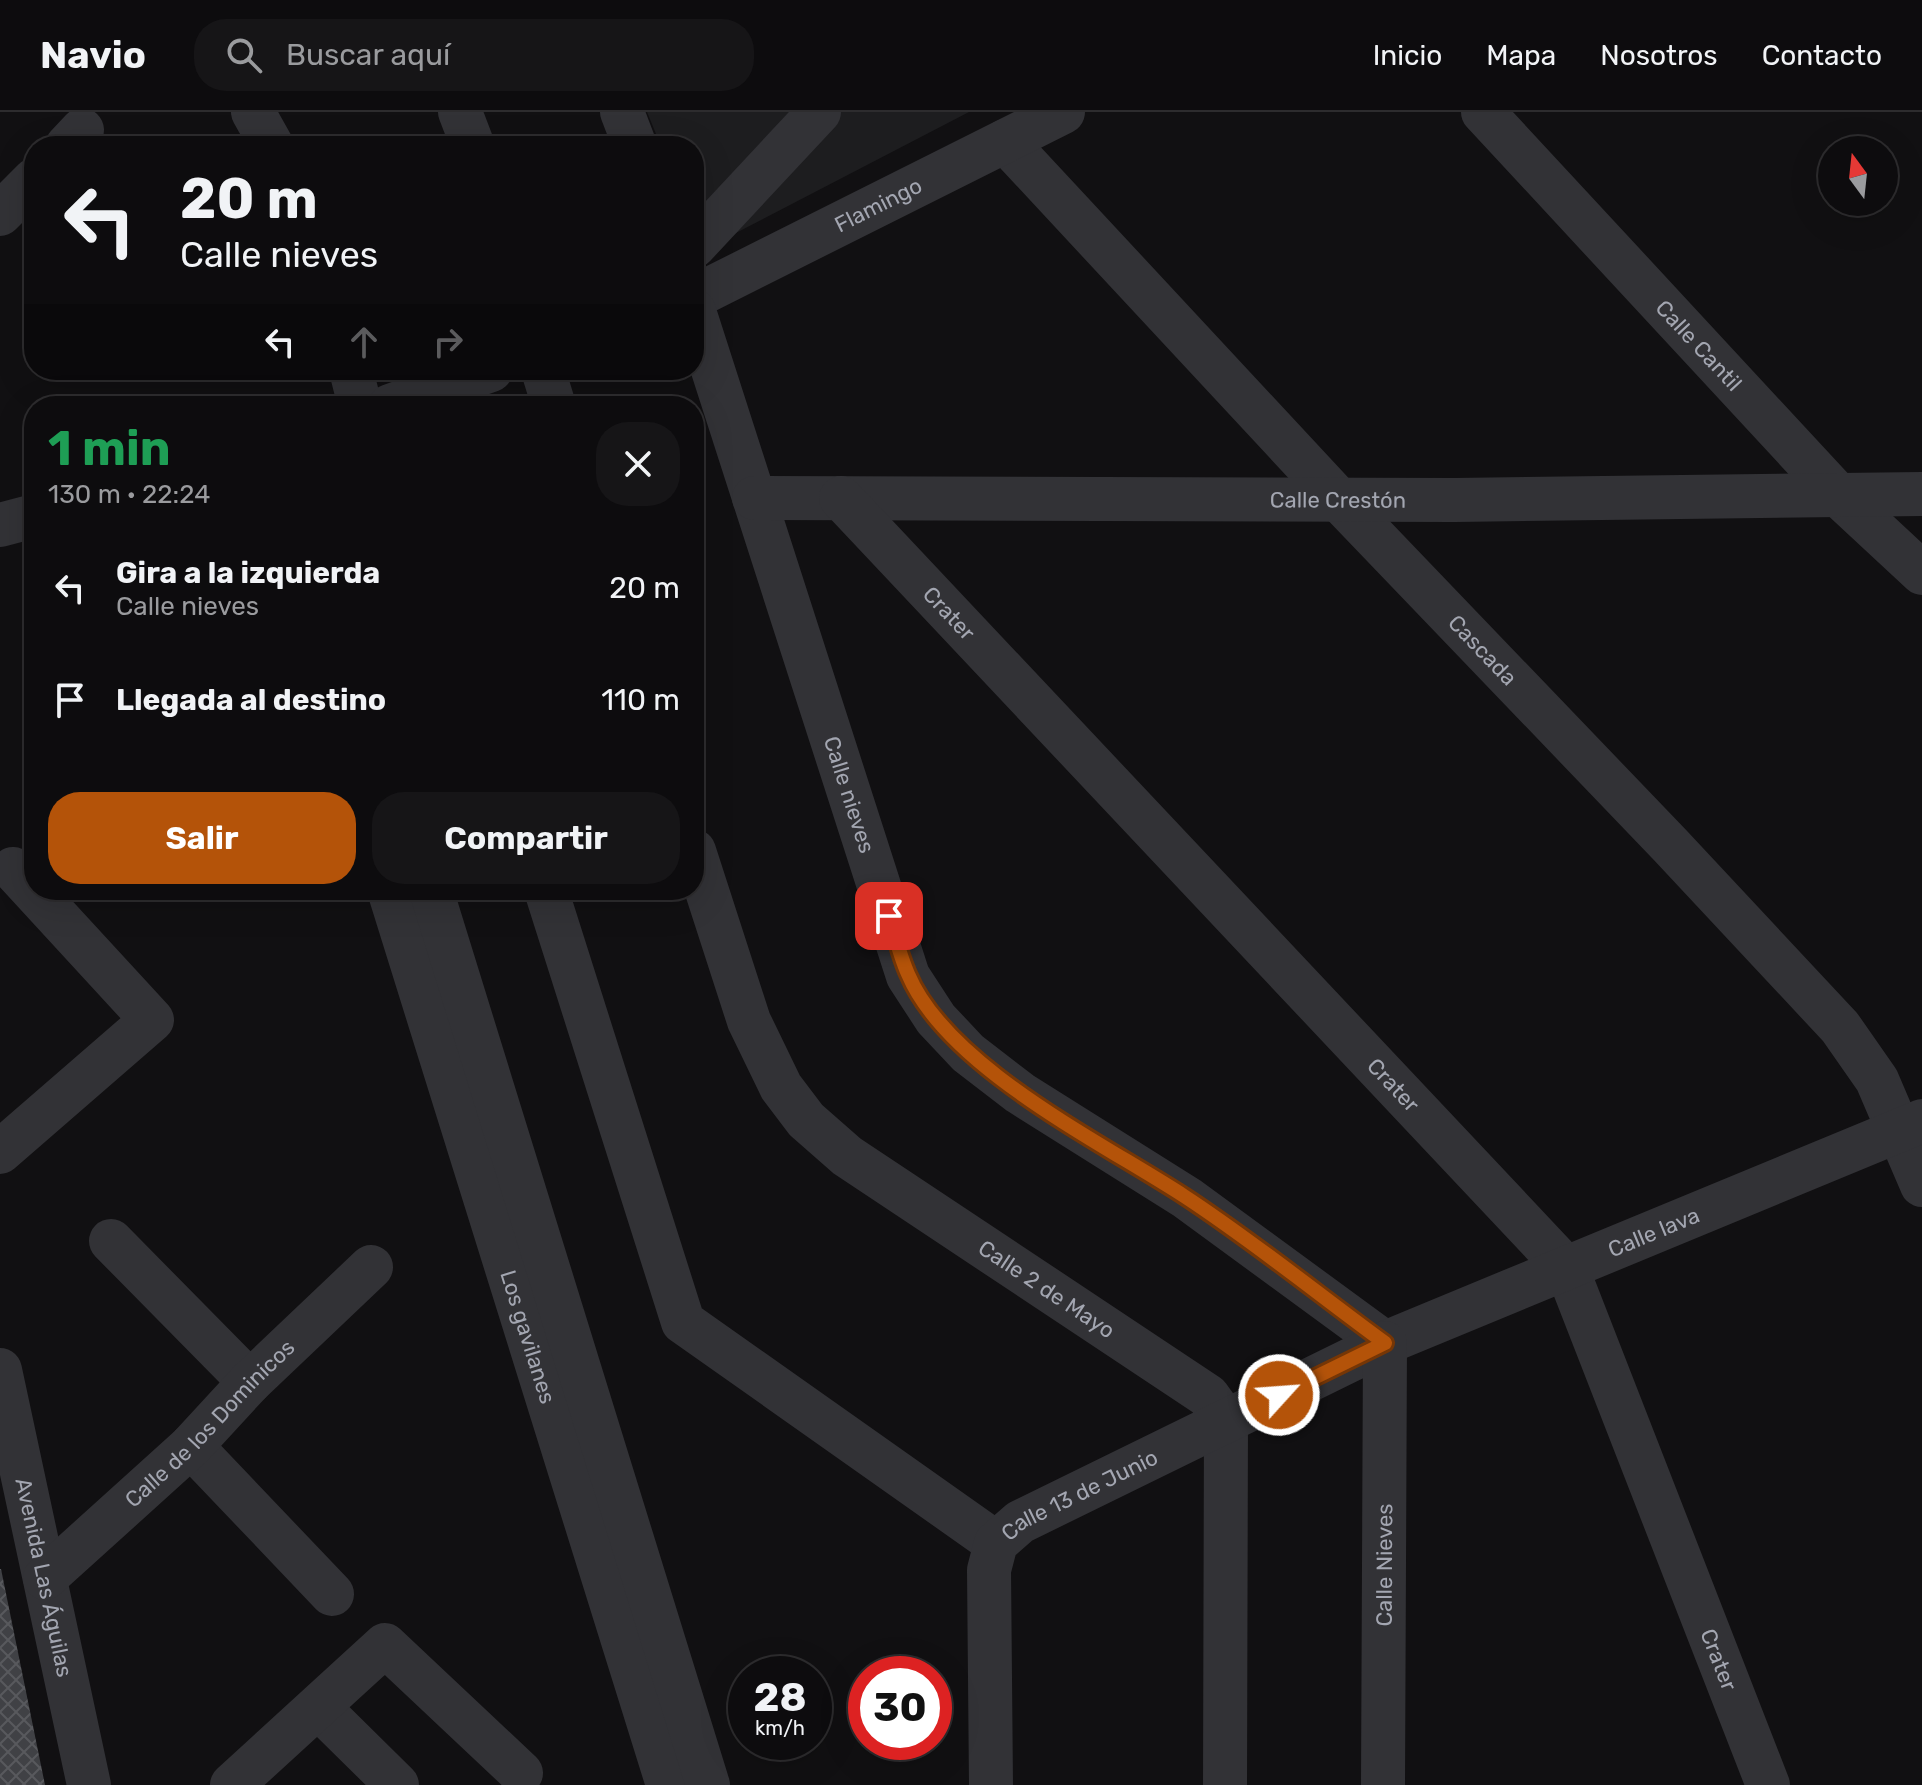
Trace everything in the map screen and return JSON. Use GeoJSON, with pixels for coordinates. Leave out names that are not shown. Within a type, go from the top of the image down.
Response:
{"type":"FeatureCollection","features":[{"type":"Feature","properties":{"kind":"street"},"geometry":{"type":"LineString","coordinates":[[253,112],[266,136]]}},
{"type":"Feature","properties":{"kind":"street"},"geometry":{"type":"LineString","coordinates":[[460,112],[469,136]]}},
{"type":"Feature","properties":{"kind":"street"},"geometry":{"type":"LineString","coordinates":[[622,112],[631,136]]}},
{"type":"Feature","properties":{"kind":"street"},"geometry":{"type":"LineString","coordinates":[[704,235],[819,112]]}},
{"type":"Feature","properties":{"kind":"street","name":"Flamingo"},"geometry":{"type":"LineString","coordinates":[[704,292],[1063,112]]}},
{"type":"Feature","properties":{"kind":"street","name":"Calle Cantil"},"geometry":{"type":"LineString","coordinates":[[1483,112],[1837,494],[1922,573]]}},
{"type":"Feature","properties":{"kind":"street","name":"Cascada"},"geometry":{"type":"LineString","coordinates":[[1005,141],[1339,500],[1840,1027],[1912,1126],[1922,1185]]}},
{"type":"Feature","properties":{"kind":"street"},"geometry":{"type":"LineString","coordinates":[[0,214],[24,190]]}},
{"type":"Feature","properties":{"kind":"street","name":"Calle nieves"},"geometry":{"type":"LineString","coordinates":[[704,342],[908,976],[936,1019],[968,1053],[1020,1093],[1187,1198],[1385,1343]]}},
{"type":"Feature","properties":{"kind":"street"},"geometry":{"type":"LineString","coordinates":[[420,396],[464,380]]}},
{"type":"Feature","properties":{"kind":"street","name":"Calle Crestón"},"geometry":{"type":"LineString","coordinates":[[754,498],[1339,500],[1922,494]]}},
{"type":"Feature","properties":{"kind":"street","name":"Crater"},"geometry":{"type":"LineString","coordinates":[[841,498],[1567,1269],[1768,1785]]}},
{"type":"Feature","properties":{"kind":"street"},"geometry":{"type":"LineString","coordinates":[[0,525],[24,519]]}},
{"type":"Feature","properties":{"kind":"street"},"geometry":{"type":"LineString","coordinates":[[13,869],[24,881]]}},
{"type":"Feature","properties":{"kind":"street","name":"Calle 2 de Mayo"},"geometry":{"type":"LineString","coordinates":[[704,882],[749,1021],[781,1087],[806,1120],[847,1156],[1208,1396],[1226,1421]]}},
{"type":"Feature","properties":{"kind":"street"},"geometry":{"type":"LineString","coordinates":[[0,1152],[152,1020],[42,900]]}},
{"type":"Feature","properties":{"kind":"street","name":"Los gavilanes"},"geometry":{"type":"LineString","coordinates":[[393,900],[510,1213],[708,1785]]}},
{"type":"Feature","properties":{"kind":"street","name":"Los gavilanes"},"geometry":{"type":"LineString","coordinates":[[433,900],[510,1213],[668,1785]]}},
{"type":"Feature","properties":{"kind":"street"},"geometry":{"type":"LineString","coordinates":[[549,900],[683,1322],[996,1543]]}},
{"type":"Feature","properties":{"kind":"street","name":"Calle lava"},"geometry":{"type":"LineString","coordinates":[[1385,1343],[1912,1126]]}},
{"type":"Feature","properties":{"kind":"street"},"geometry":{"type":"LineString","coordinates":[[111,1241],[250,1382]]}},
{"type":"Feature","properties":{"kind":"street","name":"Calle de los Dominicos"},"geometry":{"type":"LineString","coordinates":[[45,1578],[191,1446],[250,1382],[371,1267]]}},
{"type":"Feature","properties":{"kind":"street","name":"Calle 13 de Junio"},"geometry":{"type":"LineString","coordinates":[[991,1785],[989,1570],[996,1543],[1020,1522],[1385,1343]]}},
{"type":"Feature","properties":{"kind":"street","name":"Calle Nieves"},"geometry":{"type":"LineString","coordinates":[[1383,1785],[1385,1343]]}},
{"type":"Feature","properties":{"kind":"street","name":"Avenida Las Águilas"},"geometry":{"type":"LineString","coordinates":[[0,1370],[89,1785]]}},
{"type":"Feature","properties":{"kind":"street"},"geometry":{"type":"LineString","coordinates":[[1225,1785],[1226,1421]]}},
{"type":"Feature","properties":{"kind":"street"},"geometry":{"type":"LineString","coordinates":[[191,1446],[332,1594]]}},
{"type":"Feature","properties":{"kind":"street"},"geometry":{"type":"LineString","coordinates":[[232,1785],[385,1645],[521,1773]]}},
{"type":"Feature","properties":{"kind":"street"},"geometry":{"type":"LineString","coordinates":[[318,1707],[397,1785]]}},
{"type":"Feature","properties":{"kind":"shaded area"},"geometry":{"type":"Polygon","coordinates":[[[647,112],[969,112],[705,249],[704,136],[657,136],[647,112]]]}},
{"type":"Feature","properties":{"kind":"building"},"geometry":{"type":"Polygon","coordinates":[[[1,1569],[45,1785],[0,1785],[1,1569]]]}},
{"type":"Feature","properties":{"kind":"route"},"geometry":{"type":"LineString","coordinates":[[889,916],[908,976],[936,1019],[968,1053],[1020,1093],[1187,1198],[1385,1343],[1279,1395]]}}]}
